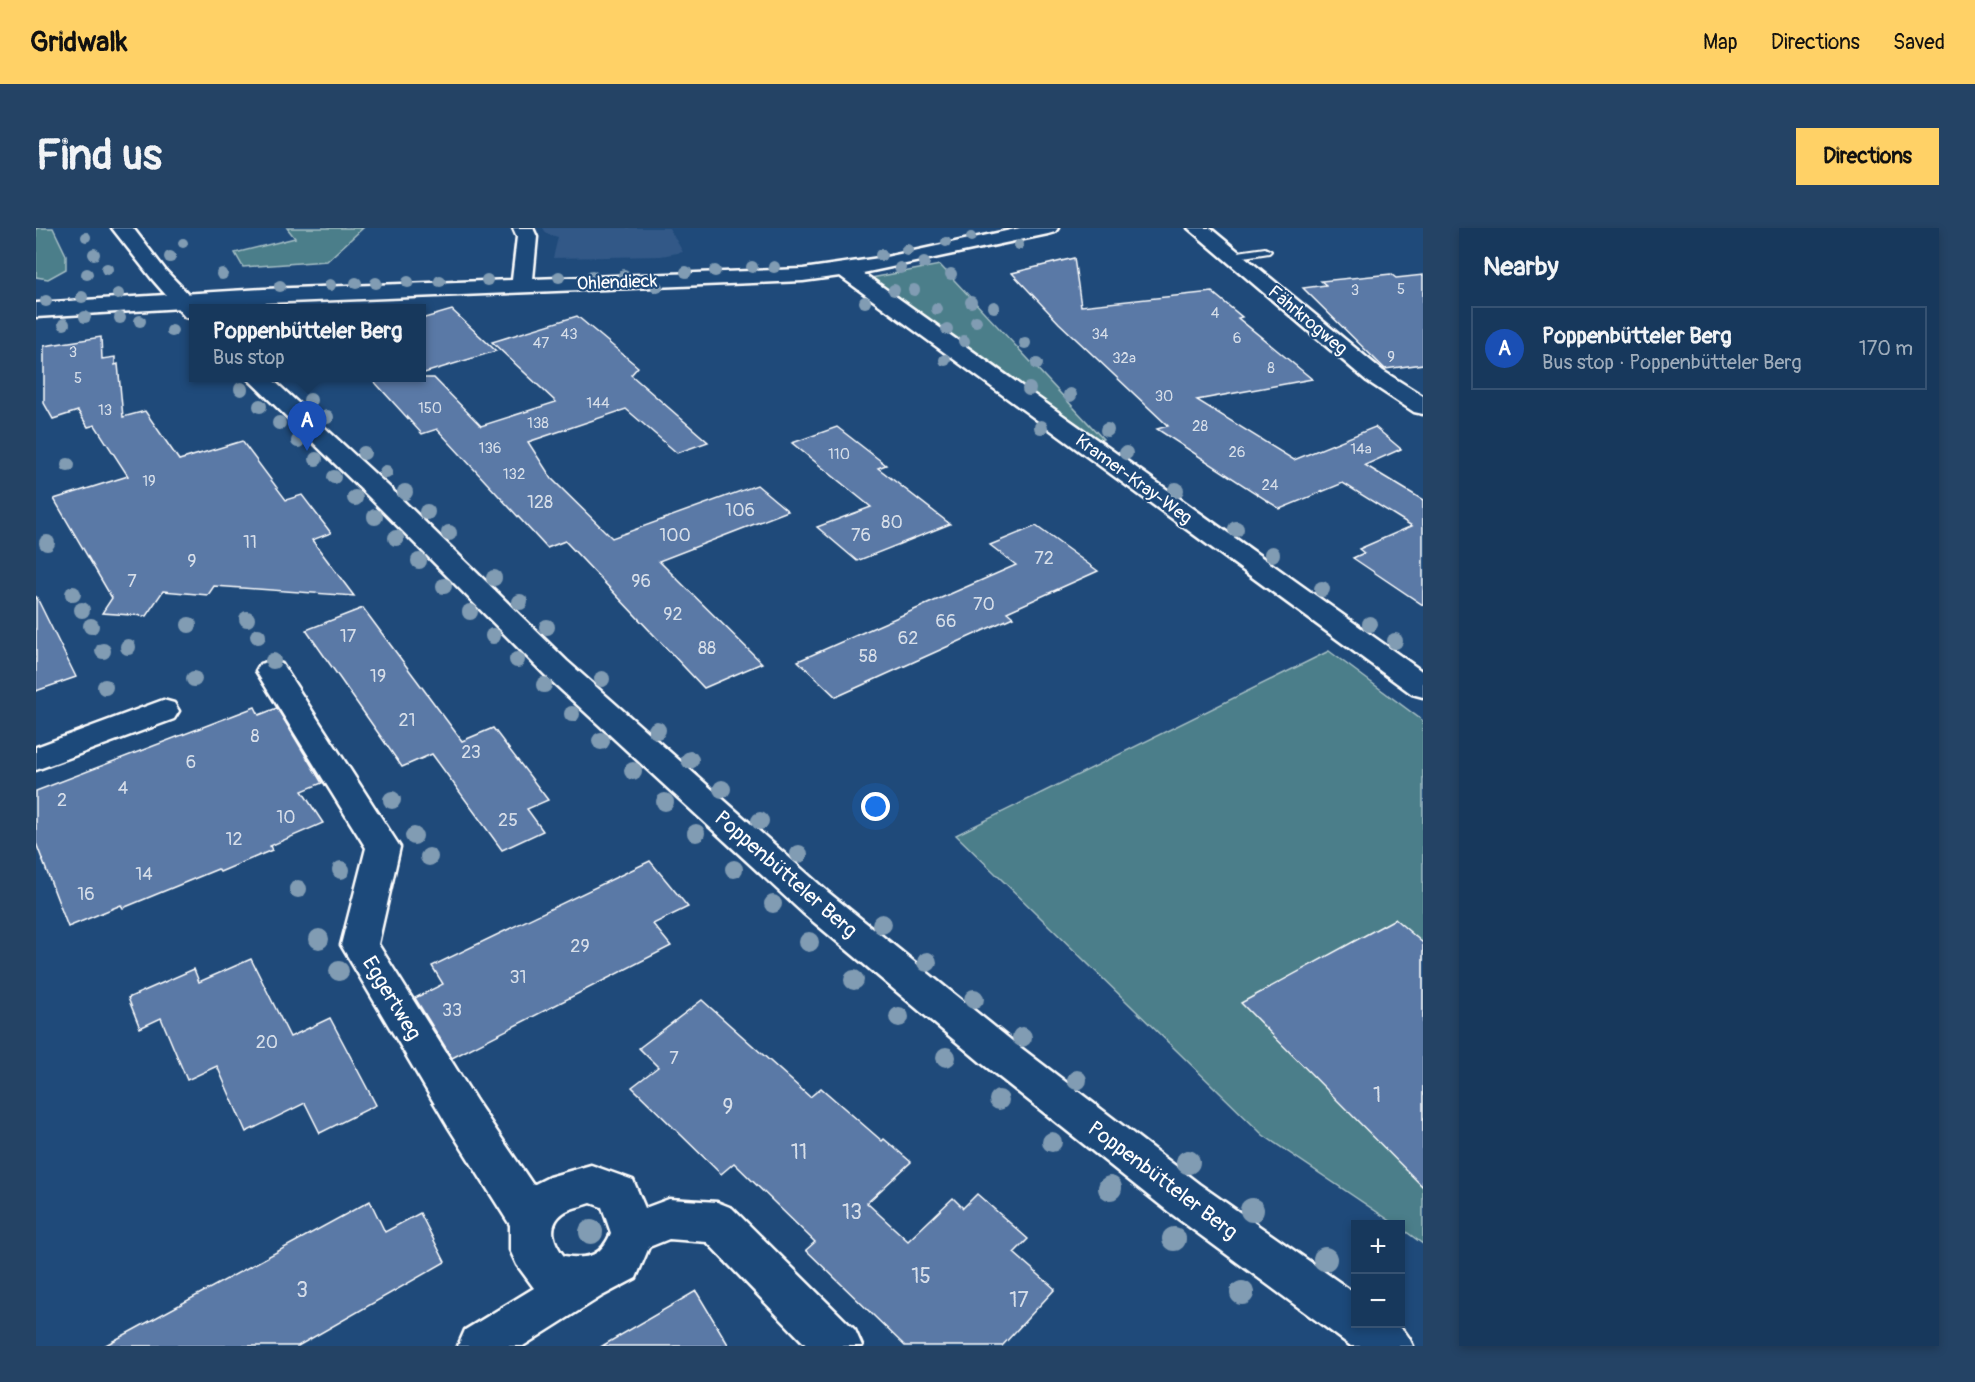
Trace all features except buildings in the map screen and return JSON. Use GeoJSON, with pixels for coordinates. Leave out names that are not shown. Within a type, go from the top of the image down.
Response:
{"type":"FeatureCollection","features":[{"type":"Feature","properties":{"kind":"street"},"geometry":{"type":"LineString","coordinates":[[122,228],[187,306]]}},
{"type":"Feature","properties":{"kind":"street"},"geometry":{"type":"LineString","coordinates":[[522,286],[527,237],[523,228]]}},
{"type":"Feature","properties":{"kind":"street","name":"Ohlendieck"},"geometry":{"type":"LineString","coordinates":[[220,304],[522,286],[803,275],[845,270],[1048,228]]}},
{"type":"Feature","properties":{"kind":"street","name":"Fährkrogweg"},"geometry":{"type":"LineString","coordinates":[[1198,228],[1375,376],[1423,407]]}},
{"type":"Feature","properties":{"kind":"street","name":"Kramer-Kray-Weg"},"geometry":{"type":"LineString","coordinates":[[845,270],[1423,687]]}},
{"type":"Feature","properties":{"kind":"street","name":"Ohlendieck"},"geometry":{"type":"LineString","coordinates":[[36,310],[187,306]]}},
{"type":"Feature","properties":{"kind":"street","name":"Poppenbütteler Berg"},"geometry":{"type":"LineString","coordinates":[[262,382],[378,491],[556,668],[816,903],[998,1053],[1174,1191],[1351,1318]]}},
{"type":"Feature","properties":{"kind":"street","name":"Eggertweg"},"geometry":{"type":"LineString","coordinates":[[271,671],[382,847],[359,945],[463,1115],[532,1221]]}},
{"type":"Feature","properties":{"kind":"street"},"geometry":{"type":"LineString","coordinates":[[36,759],[163,711]]}},
{"type":"Feature","properties":{"kind":"street"},"geometry":{"type":"LineString","coordinates":[[481,1346],[586,1281],[621,1263],[633,1233],[618,1194],[591,1184],[549,1197],[532,1221],[532,1250],[552,1275],[586,1281]]}},
{"type":"Feature","properties":{"kind":"street"},"geometry":{"type":"LineString","coordinates":[[633,1233],[669,1219],[717,1222],[839,1346]]}},
{"type":"Feature","properties":{"kind":"street","name":"Poppenbütteler Berg"},"geometry":{"type":"LineString","coordinates":[[1365,1328],[1390,1346]]}},
{"type":"Feature","properties":{"kind":"lane"},"geometry":{"type":"LineString","coordinates":[[1231,256],[1264,251]]}},
{"type":"Feature","properties":{"kind":"shaded area"},"geometry":{"type":"Polygon","coordinates":[[[543,228],[669,228],[683,252],[661,256],[553,258],[558,237],[547,234],[543,228]]]}},
{"type":"Feature","properties":{"kind":"green space"},"geometry":{"type":"Polygon","coordinates":[[[36,228],[53,228],[66,255],[66,269],[48,279],[36,277],[36,228]]]}},
{"type":"Feature","properties":{"kind":"green space"},"geometry":{"type":"Polygon","coordinates":[[[287,228],[363,228],[327,261],[243,267],[235,253],[295,238],[287,228]]]}},
{"type":"Feature","properties":{"kind":"green space"},"geometry":{"type":"Polygon","coordinates":[[[940,265],[1103,439],[1093,442],[866,279],[940,265]]]}},
{"type":"Feature","properties":{"kind":"green space"},"geometry":{"type":"Polygon","coordinates":[[[1329,651],[1423,721],[1423,1244],[1405,1231],[1405,1220],[1389,1220],[1263,1135],[956,835],[1329,651]]]}},
{"type":"Feature","properties":{"kind":"place","name":"Poppenbütteler Berg"},"geometry":{"type":"Point","coordinates":[307,451]}}]}
